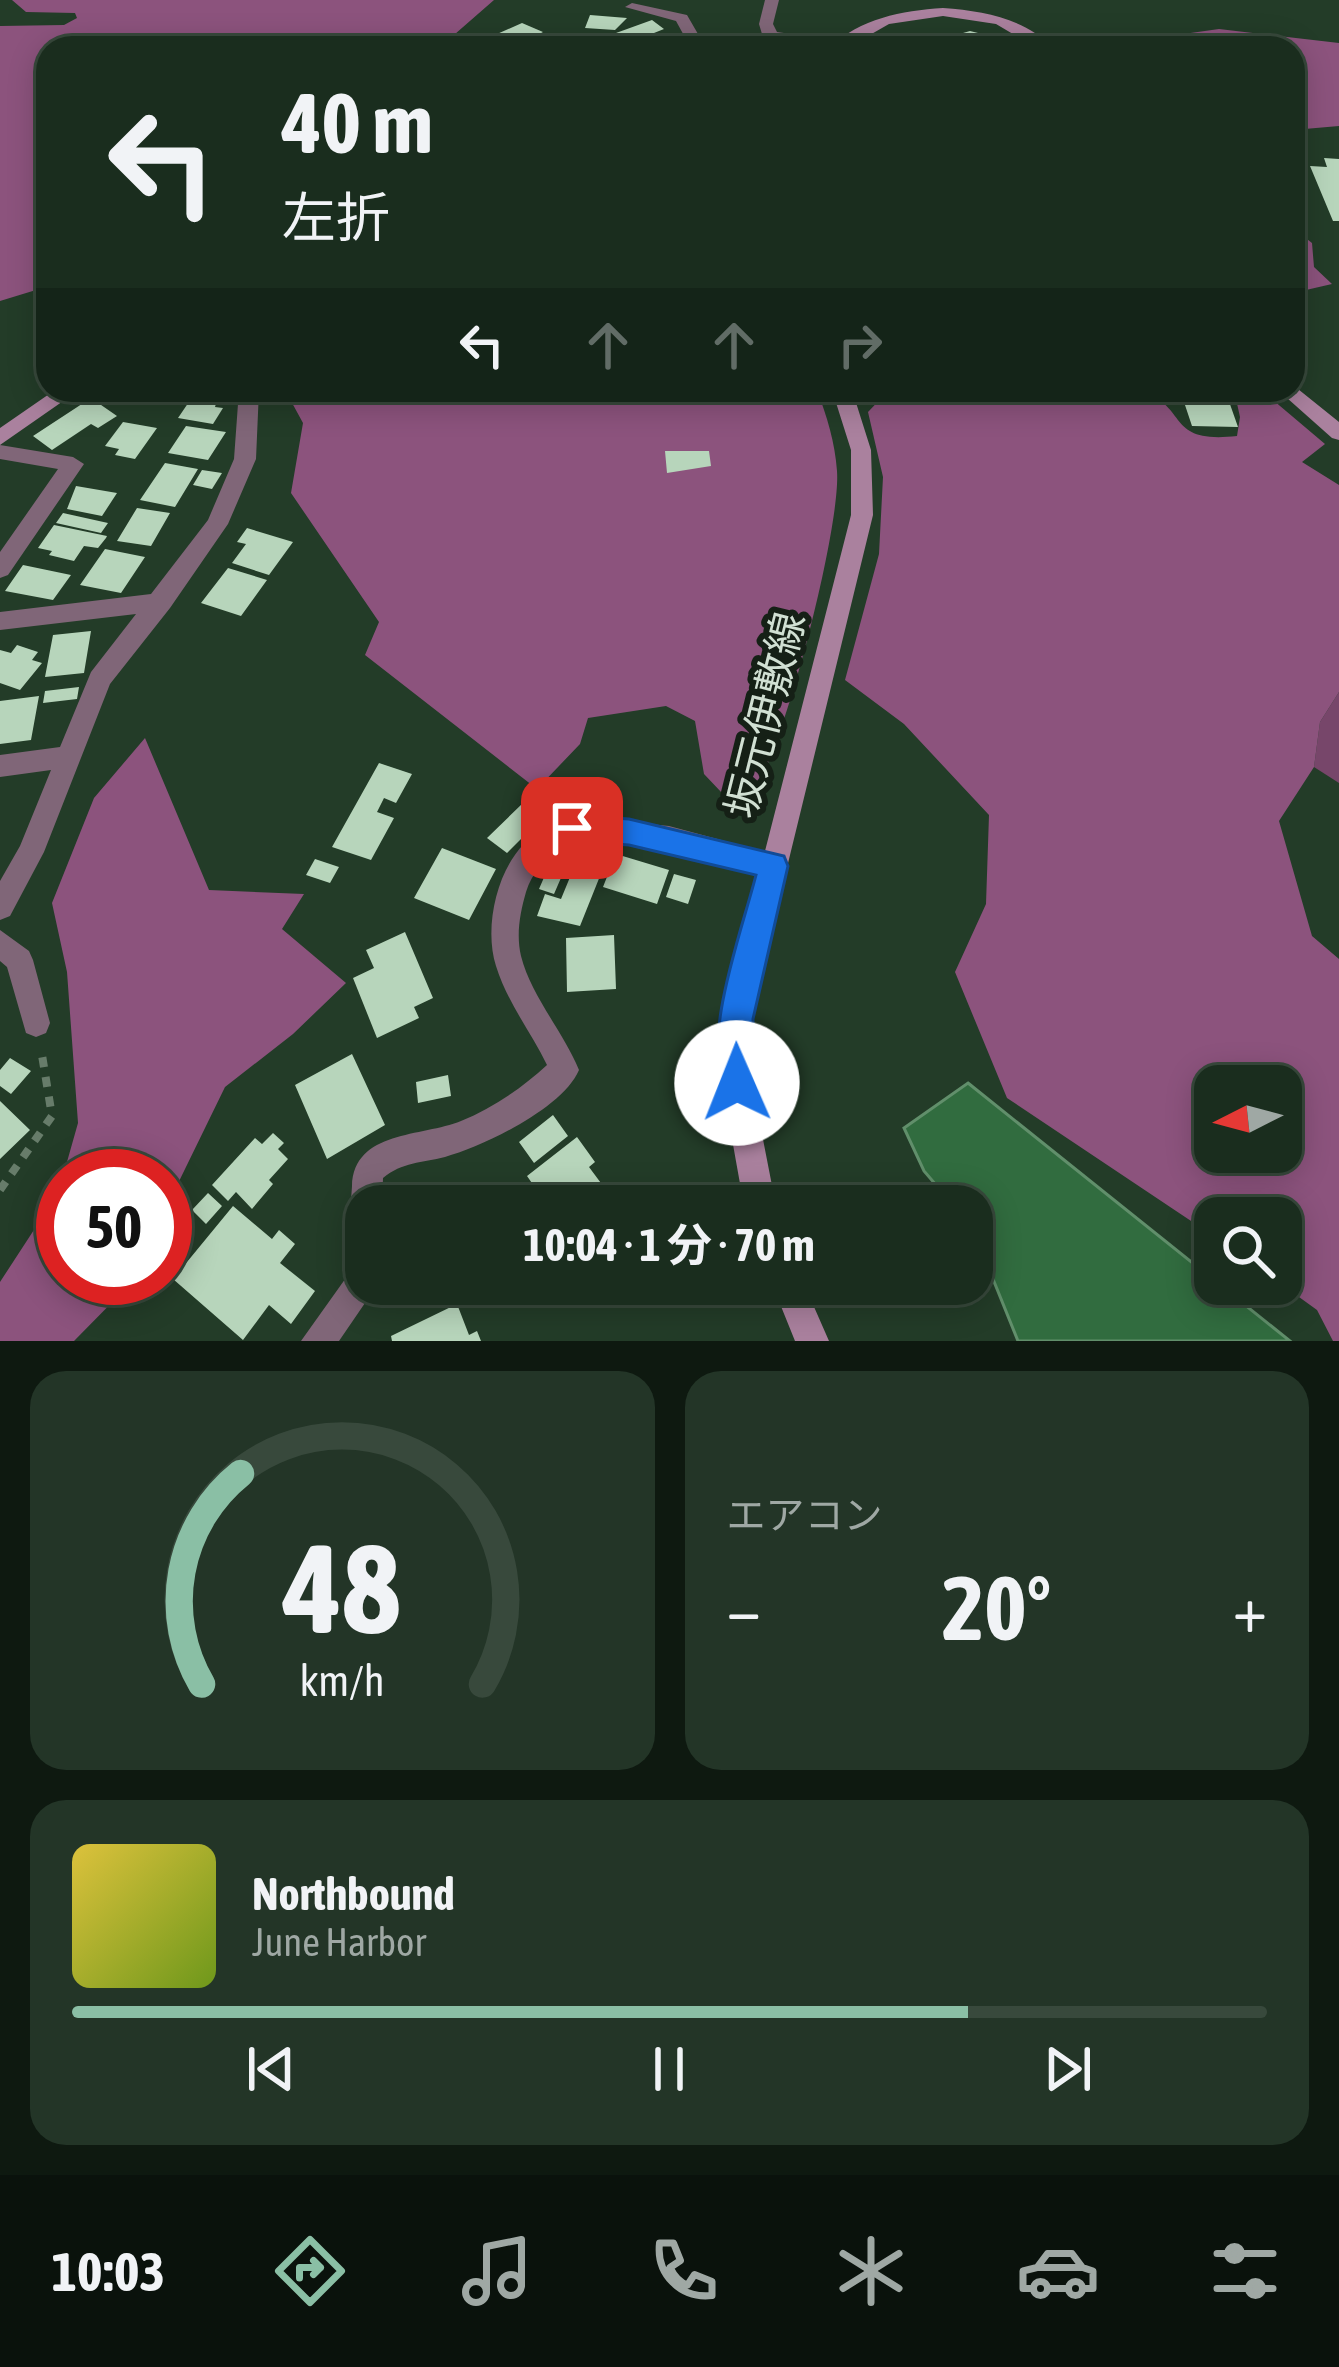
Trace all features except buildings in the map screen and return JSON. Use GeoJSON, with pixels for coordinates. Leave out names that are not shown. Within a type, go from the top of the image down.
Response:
{"type":"FeatureCollection","features":[{"type":"Feature","properties":{"kind":"main road"},"geometry":{"type":"LineString","coordinates":[[849,36],[887,12],[956,3],[1025,26],[1035,36]]}},
{"type":"Feature","properties":{"kind":"main road"},"geometry":{"type":"LineString","coordinates":[[0,438],[52,402]]}},
{"type":"Feature","properties":{"kind":"main road","name":"坂元伊敷線"},"geometry":{"type":"LineString","coordinates":[[756,1185],[737,1083],[736,1019],[862,515],[861,450],[846,402]]}},
{"type":"Feature","properties":{"kind":"main road"},"geometry":{"type":"LineString","coordinates":[[1302,402],[1339,433]]}},
{"type":"Feature","properties":{"kind":"main road"},"geometry":{"type":"LineString","coordinates":[[797,1305],[812,1341]]}},
{"type":"Feature","properties":{"kind":"street"},"geometry":{"type":"LineString","coordinates":[[771,35],[766,24],[772,0]]}},
{"type":"Feature","properties":{"kind":"street"},"geometry":{"type":"LineString","coordinates":[[632,7],[682,18],[691,36]]}},
{"type":"Feature","properties":{"kind":"street"},"geometry":{"type":"LineString","coordinates":[[767,36],[777,36]]}},
{"type":"Feature","properties":{"kind":"street"},"geometry":{"type":"LineString","coordinates":[[0,907],[31,852],[100,679],[217,524],[245,459],[248,402]]}},
{"type":"Feature","properties":{"kind":"street"},"geometry":{"type":"LineString","coordinates":[[0,452],[73,464],[0,569]]}},
{"type":"Feature","properties":{"kind":"street"},"geometry":{"type":"LineString","coordinates":[[0,621],[161,602]]}},
{"type":"Feature","properties":{"kind":"street"},"geometry":{"type":"LineString","coordinates":[[0,766],[67,757]]}},
{"type":"Feature","properties":{"kind":"street"},"geometry":{"type":"LineString","coordinates":[[367,1185],[368,1171],[388,1152],[460,1137],[536,1097],[564,1070],[553,1037],[521,995],[507,955],[504,917],[519,873],[549,836],[572,828],[629,832],[773,866]]}},
{"type":"Feature","properties":{"kind":"street"},"geometry":{"type":"LineString","coordinates":[[0,943],[19,960],[36,1023]]}},
{"type":"Feature","properties":{"kind":"street"},"geometry":{"type":"LineString","coordinates":[[318,1341],[345,1305]]}},
{"type":"Feature","properties":{"kind":"path"},"geometry":{"type":"LineString","coordinates":[[0,1190],[52,1116],[36,1023]]}},
{"type":"Feature","properties":{"kind":"shaded area"},"geometry":{"type":"Polygon","coordinates":[[[12,0],[494,0],[453,36],[36,36],[36,290],[0,301],[0,26],[64,25],[77,18],[75,13],[26,12],[12,0]]]}},
{"type":"Feature","properties":{"kind":"shaded area"},"geometry":{"type":"Polygon","coordinates":[[[1219,29],[1279,36],[1169,36],[1219,29]]]}},
{"type":"Feature","properties":{"kind":"shaded area"},"geometry":{"type":"Polygon","coordinates":[[[1305,39],[1339,43],[1339,126],[1305,129],[1305,39]]]}},
{"type":"Feature","properties":{"kind":"shaded area"},"geometry":{"type":"Polygon","coordinates":[[[1305,237],[1312,243],[1314,267],[1332,284],[1305,290],[1305,237]]]}},
{"type":"Feature","properties":{"kind":"shaded area"},"geometry":{"type":"Polygon","coordinates":[[[292,402],[821,402],[837,471],[830,537],[796,680],[757,786],[722,793],[704,774],[695,721],[666,706],[588,718],[580,744],[537,789],[365,655],[379,622],[291,493],[303,423],[292,402]]]}},
{"type":"Feature","properties":{"kind":"shaded area"},"geometry":{"type":"Polygon","coordinates":[[[878,402],[1162,402],[1188,430],[1214,437],[1237,436],[1237,402],[1275,402],[1325,444],[1302,462],[1339,485],[1339,692],[1320,722],[1314,767],[1279,821],[1312,936],[1339,959],[1339,1341],[1333,1341],[1317,1310],[1302,1299],[1302,1197],[1194,1197],[1194,1223],[1007,1098],[955,972],[986,904],[989,815],[904,724],[845,680],[879,554],[883,477],[868,412],[878,402]]]}},
{"type":"Feature","properties":{"kind":"shaded area"},"geometry":{"type":"Polygon","coordinates":[[[1339,692],[1339,783],[1314,767],[1320,722],[1339,692]]]}},
{"type":"Feature","properties":{"kind":"shaded area"},"geometry":{"type":"Polygon","coordinates":[[[145,738],[209,890],[304,894],[282,929],[346,983],[293,1034],[225,1087],[192,1155],[192,1149],[71,1149],[78,1123],[67,972],[52,903],[94,798],[145,738]]]}},
{"type":"Feature","properties":{"kind":"shaded area"},"geometry":{"type":"Polygon","coordinates":[[[968,1083],[1194,1264],[1194,1305],[1245,1305],[1290,1341],[1018,1341],[993,1279],[993,1185],[936,1185],[924,1171],[904,1128],[968,1083]]]}},
{"type":"Feature","properties":{"kind":"shaded area"},"geometry":{"type":"Polygon","coordinates":[[[36,1227],[36,1305],[109,1305],[74,1341],[0,1341],[0,1282],[36,1227]]]}},
{"type":"Feature","properties":{"kind":"route"},"geometry":{"type":"LineString","coordinates":[[572,828],[629,832],[773,866],[736,1019],[737,1083]]}}]}
